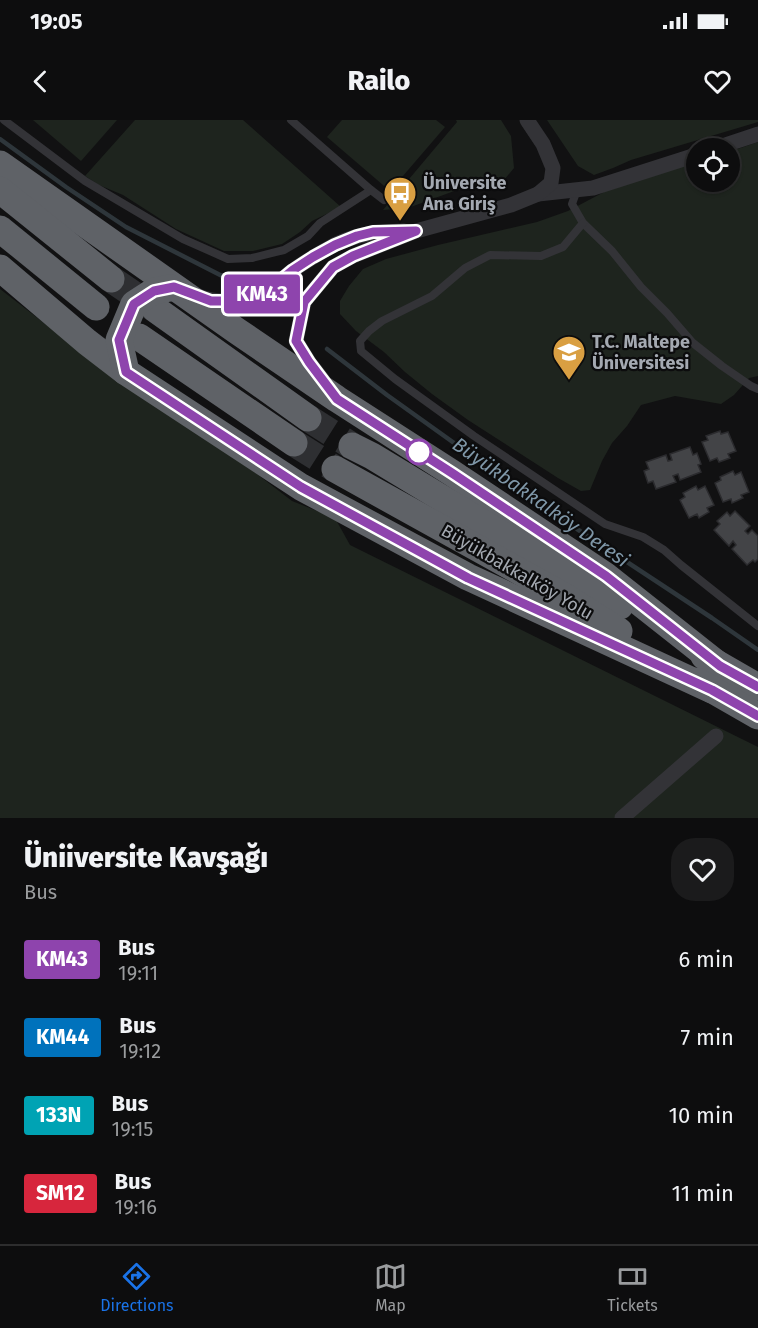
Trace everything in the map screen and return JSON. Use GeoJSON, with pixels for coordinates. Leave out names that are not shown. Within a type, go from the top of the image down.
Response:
{"type":"FeatureCollection","features":[{"type":"Feature","properties":{"kind":"highway"},"geometry":{"type":"LineString","coordinates":[[0,164],[337,399],[606,576],[716,678]]}},
{"type":"Feature","properties":{"kind":"highway"},"geometry":{"type":"LineString","coordinates":[[0,190],[111,279]]}},
{"type":"Feature","properties":{"kind":"highway"},"geometry":{"type":"LineString","coordinates":[[0,229],[96,307]]}},
{"type":"Feature","properties":{"kind":"highway"},"geometry":{"type":"LineString","coordinates":[[0,268],[126,372],[301,487],[468,578],[716,678]]}},
{"type":"Feature","properties":{"kind":"highway"},"geometry":{"type":"LineString","coordinates":[[126,372],[119,340],[134,304],[154,291],[174,287]]}},
{"type":"Feature","properties":{"kind":"highway"},"geometry":{"type":"LineString","coordinates":[[155,309],[308,418]]}},
{"type":"Feature","properties":{"kind":"highway"},"geometry":{"type":"LineString","coordinates":[[140,337],[294,443]]}},
{"type":"Feature","properties":{"kind":"highway"},"geometry":{"type":"LineString","coordinates":[[286,477],[324,474],[344,449],[350,432],[350,417],[337,399]]}},
{"type":"Feature","properties":{"kind":"highway","name":"Büyükbakkalköy Yolu"},"geometry":{"type":"LineString","coordinates":[[352,446],[382,462],[716,678],[758,716]]}},
{"type":"Feature","properties":{"kind":"highway","name":"Büyükbakkalköy Yolu"},"geometry":{"type":"LineString","coordinates":[[335,469],[562,596],[716,678],[758,687]]}},
{"type":"Feature","properties":{"kind":"street"},"geometry":{"type":"LineString","coordinates":[[527,120],[543,144],[553,168],[551,183],[538,194]]}},
{"type":"Feature","properties":{"kind":"street"},"geometry":{"type":"LineString","coordinates":[[740,140],[758,134]]}},
{"type":"Feature","properties":{"kind":"street"},"geometry":{"type":"LineString","coordinates":[[337,399],[296,341],[304,302],[333,267],[353,256],[416,231],[511,205],[538,194],[593,188],[686,158]]}},
{"type":"Feature","properties":{"kind":"street"},"geometry":{"type":"LineString","coordinates":[[174,287],[211,301],[237,301],[264,294],[313,257],[357,236],[373,232],[416,231]]}},
{"type":"Feature","properties":{"kind":"street"},"geometry":{"type":"LineString","coordinates":[[622,818],[716,736]]}},
{"type":"Feature","properties":{"kind":"lane"},"geometry":{"type":"LineString","coordinates":[[4,120],[85,181],[183,239],[228,259],[252,258],[284,250],[308,236],[320,223],[371,190]]}},
{"type":"Feature","properties":{"kind":"lane"},"geometry":{"type":"LineString","coordinates":[[291,120],[384,200]]}},
{"type":"Feature","properties":{"kind":"lane"},"geometry":{"type":"LineString","coordinates":[[577,190],[572,204],[583,222],[612,251],[641,287],[693,343],[722,366],[758,389]]}},
{"type":"Feature","properties":{"kind":"lane"},"geometry":{"type":"LineString","coordinates":[[583,222],[563,247],[541,256],[490,255],[465,268],[432,296],[382,321],[369,331],[360,341],[362,351],[395,379],[557,493],[605,524],[644,537],[664,550],[758,626]]}},
{"type":"Feature","properties":{"kind":"shaded area"},"geometry":{"type":"Polygon","coordinates":[[[33,120],[117,120],[81,161],[33,120]]]}},
{"type":"Feature","properties":{"kind":"shaded area"},"geometry":{"type":"Polygon","coordinates":[[[135,120],[243,120],[341,207],[312,221],[282,244],[253,251],[224,251],[176,229],[123,195],[85,176],[135,120]]]}},
{"type":"Feature","properties":{"kind":"shaded area"},"geometry":{"type":"Polygon","coordinates":[[[342,120],[436,120],[445,127],[390,191],[327,137],[342,120]]]}},
{"type":"Feature","properties":{"kind":"shaded area"},"geometry":{"type":"Polygon","coordinates":[[[456,120],[501,120],[511,136],[514,168],[498,187],[457,190],[408,208],[383,210],[457,122],[456,120]]]}},
{"type":"Feature","properties":{"kind":"shaded area"},"geometry":{"type":"Polygon","coordinates":[[[547,120],[758,120],[758,122],[705,138],[686,138],[686,144],[631,160],[594,175],[578,166],[547,120]]]}},
{"type":"Feature","properties":{"kind":"shaded area"},"geometry":{"type":"Polygon","coordinates":[[[758,142],[758,376],[749,378],[734,395],[721,404],[675,396],[641,405],[612,443],[590,490],[581,491],[558,478],[468,420],[405,372],[384,352],[356,331],[340,314],[340,301],[363,269],[386,259],[537,222],[568,211],[606,191],[686,165],[686,192],[740,192],[740,148],[758,142]]]}},
{"type":"Feature","properties":{"kind":"shaded area"},"geometry":{"type":"Polygon","coordinates":[[[0,289],[92,360],[226,450],[292,501],[335,518],[350,545],[758,747],[758,818],[0,818],[0,289]]]}},
{"type":"Feature","properties":{"kind":"building"},"geometry":{"type":"Polygon","coordinates":[[[720,431],[721,434],[728,432],[736,451],[728,454],[730,458],[719,462],[717,458],[710,461],[702,442],[708,440],[706,436],[720,431]]]}},
{"type":"Feature","properties":{"kind":"building"},"geometry":{"type":"Polygon","coordinates":[[[690,447],[693,455],[697,453],[701,472],[680,480],[678,474],[673,476],[676,482],[656,489],[653,481],[648,483],[644,471],[649,469],[646,462],[666,455],[668,461],[672,460],[670,454],[690,447]]]}},
{"type":"Feature","properties":{"kind":"building"},"geometry":{"type":"Polygon","coordinates":[[[733,471],[735,475],[741,472],[749,492],[741,495],[743,498],[732,503],[731,499],[723,502],[715,483],[721,480],[720,477],[733,471]]]}},
{"type":"Feature","properties":{"kind":"building"},"geometry":{"type":"Polygon","coordinates":[[[696,486],[698,490],[705,486],[714,505],[707,508],[709,512],[699,518],[697,514],[689,518],[680,500],[685,497],[683,493],[696,486]]]}},
{"type":"Feature","properties":{"kind":"building"},"geometry":{"type":"Polygon","coordinates":[[[735,511],[750,526],[745,531],[748,534],[752,530],[758,536],[758,559],[747,565],[732,549],[736,545],[733,541],[729,546],[714,530],[720,524],[717,521],[727,512],[730,516],[735,511]]]}},
{"type":"Feature","properties":{"kind":"waterway","name":"Büyükbakkalköy Deresi"},"geometry":{"type":"LineString","coordinates":[[0,139],[126,227],[228,279]]}},
{"type":"Feature","properties":{"kind":"waterway","name":"Büyükbakkalköy Deresi"},"geometry":{"type":"LineString","coordinates":[[327,349],[542,506],[758,650]]}},
{"type":"Feature","properties":{"kind":"tunnel"},"geometry":{"type":"LineString","coordinates":[[111,279],[155,309]]}},
{"type":"Feature","properties":{"kind":"tunnel"},"geometry":{"type":"LineString","coordinates":[[308,418],[352,446]]}},
{"type":"Feature","properties":{"kind":"tunnel"},"geometry":{"type":"LineString","coordinates":[[294,443],[335,469]]}},
{"type":"Feature","properties":{"kind":"bus line","name":"KM43"},"geometry":{"type":"LineString","coordinates":[[758,687],[720,666],[606,576],[337,399],[309,362],[296,341],[304,302],[333,267],[353,256],[416,231],[373,232],[357,236],[313,257],[264,294],[237,301],[211,301],[174,287],[154,291],[134,304],[119,340],[126,372],[301,487],[468,578],[712,690],[758,716]]}},
{"type":"Feature","properties":{"kind":"place","name":"Üniversite Ana Giriş"},"geometry":{"type":"Point","coordinates":[400,222]}},
{"type":"Feature","properties":{"kind":"place","name":"T.C. Maltepe Üniversitesi"},"geometry":{"type":"Point","coordinates":[569,381]}}]}
